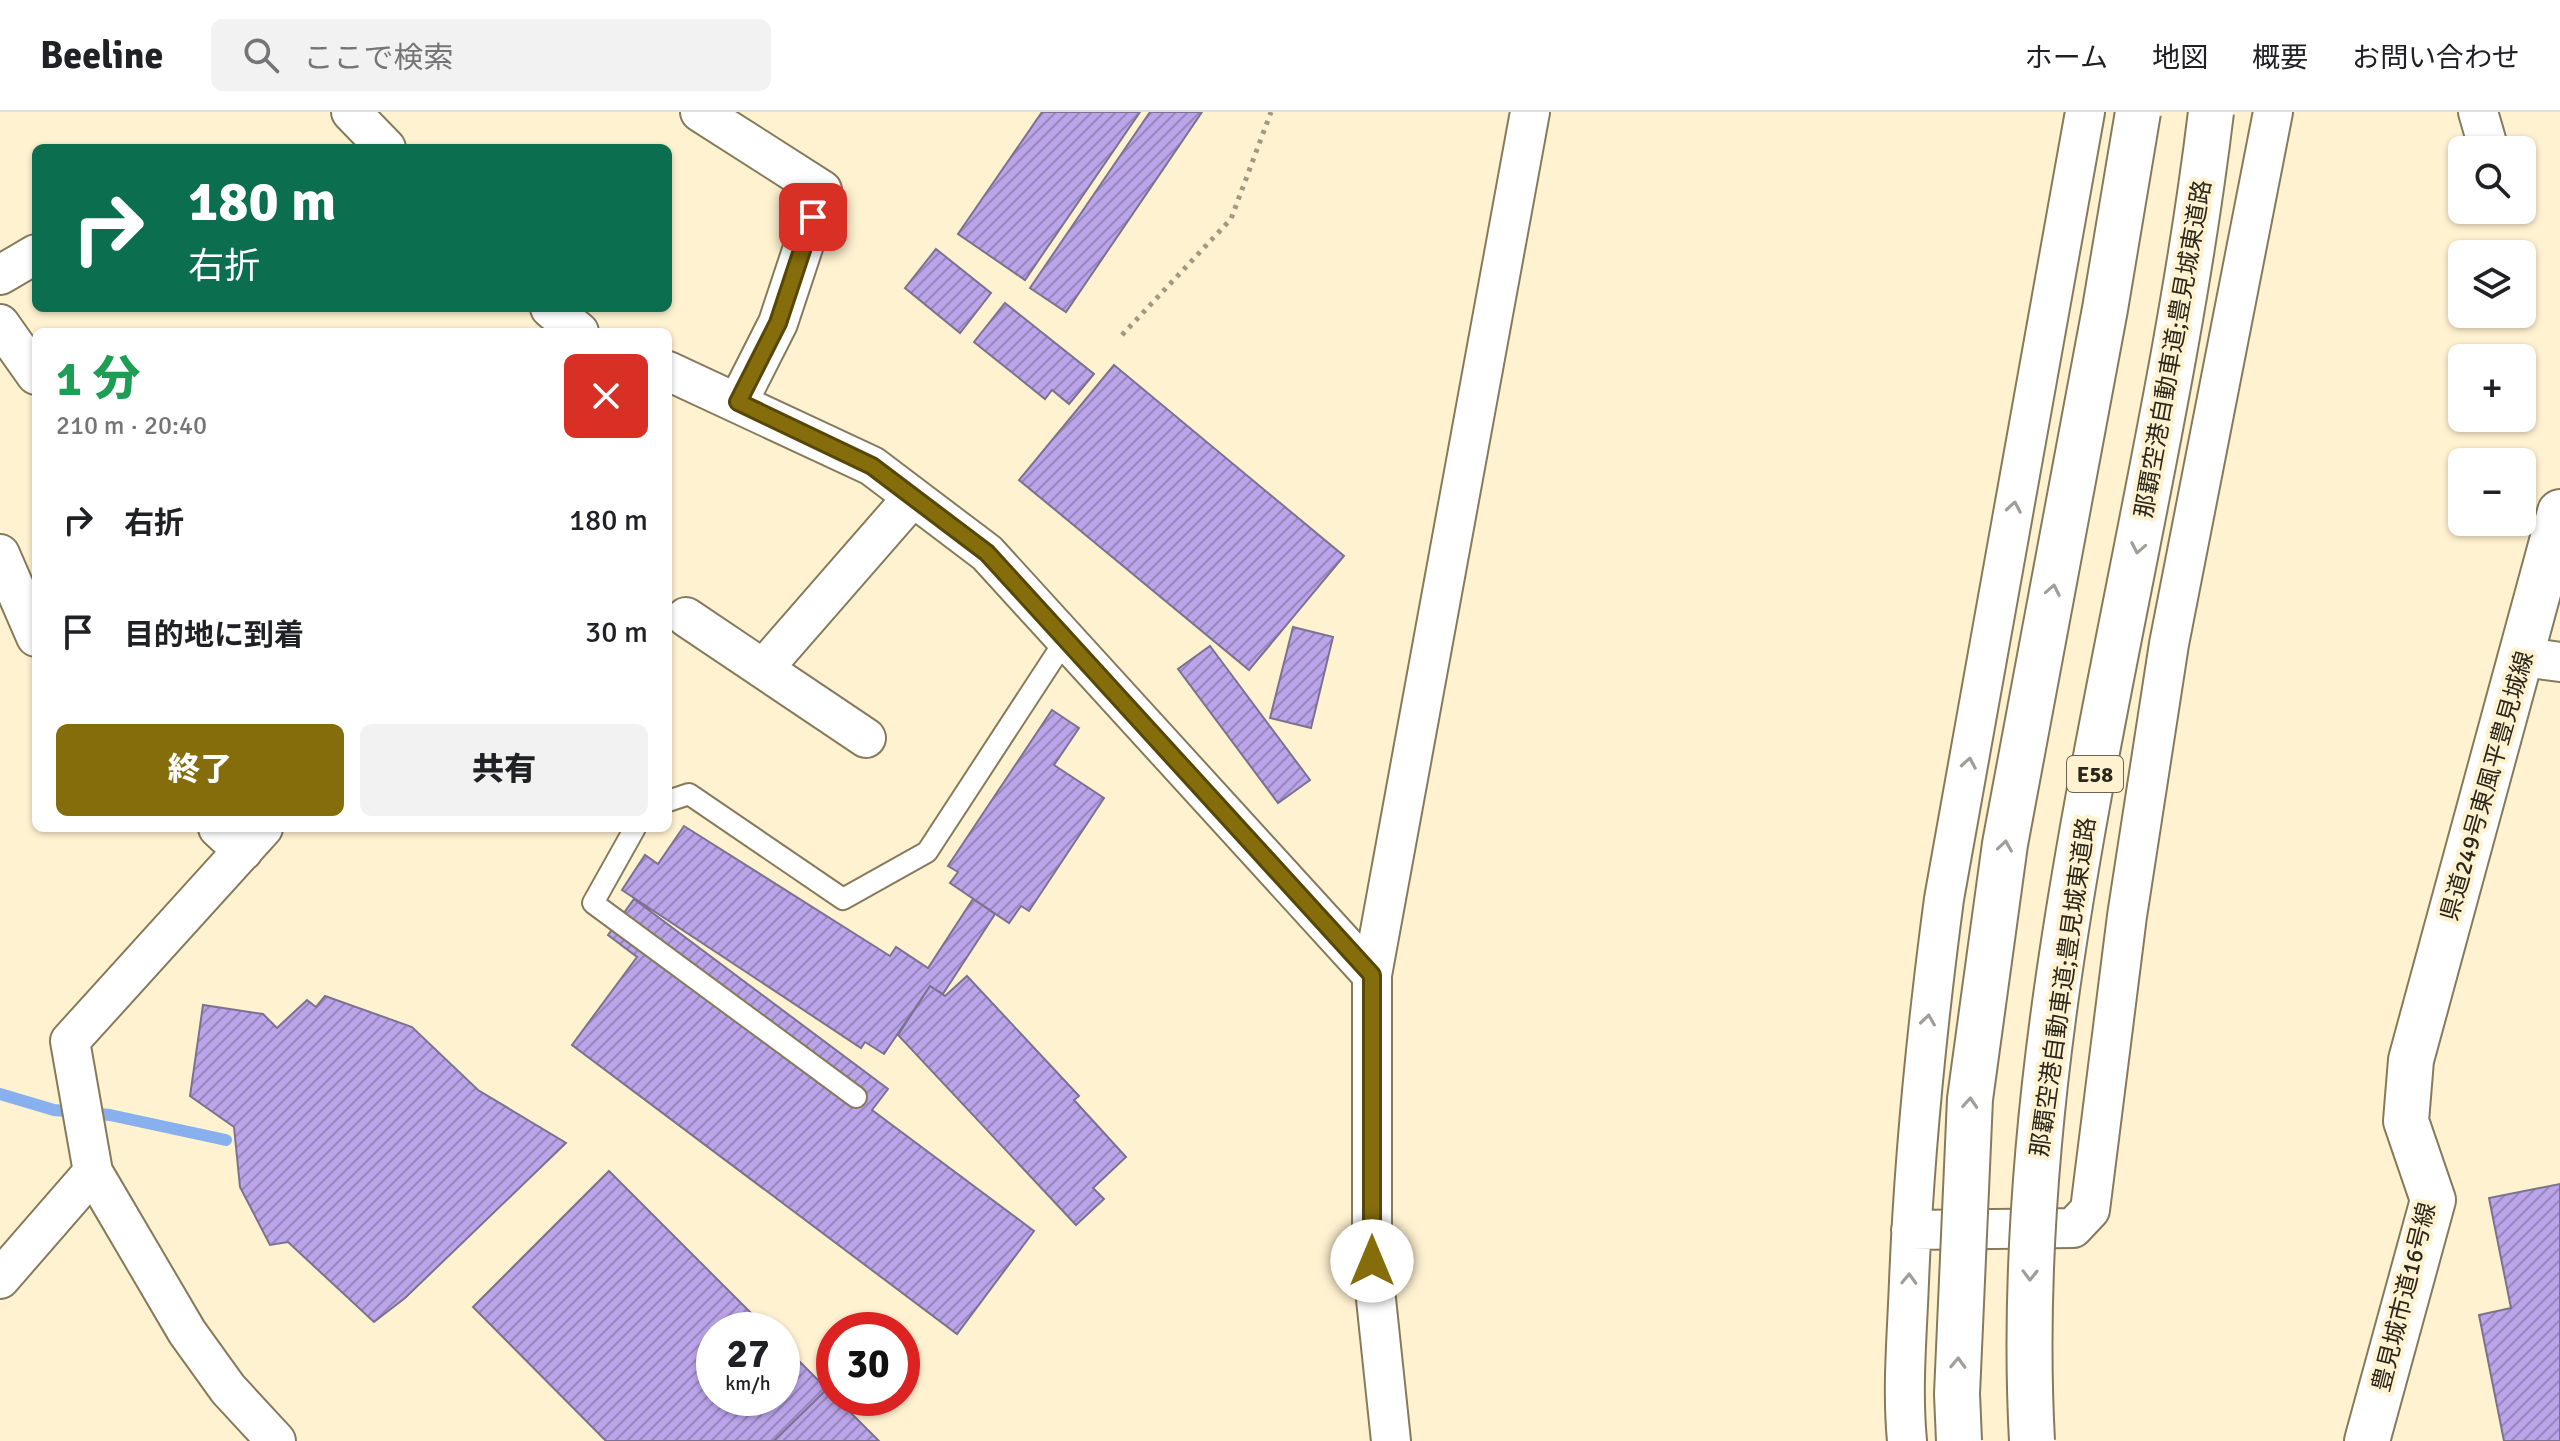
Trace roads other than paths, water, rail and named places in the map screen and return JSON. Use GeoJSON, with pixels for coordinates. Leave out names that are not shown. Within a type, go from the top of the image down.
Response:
{"type":"FeatureCollection","features":[{"type":"Feature","properties":{"kind":"main road"},"geometry":{"type":"LineString","coordinates":[[1959,1441],[1957,1394],[1972,1084],[2005,844],[2105,309],[2138,112]]}},
{"type":"Feature","properties":{"kind":"main road","name":"那覇空港自動車道;豊見城東道路"},"geometry":{"type":"LineString","coordinates":[[2032,1441],[2029,1272],[2039,1117],[2083,841],[2183,310],[2211,112]]}},
{"type":"Feature","properties":{"kind":"main road","name":"県道249号東風平豊見城線"},"geometry":{"type":"LineString","coordinates":[[2411,1060],[2542,660],[2560,512]]}},
{"type":"Feature","properties":{"kind":"main road","name":"豊見城市道16号線"},"geometry":{"type":"LineString","coordinates":[[2367,1441],[2433,1200],[2406,1121],[2411,1060]]}},
{"type":"Feature","properties":{"kind":"street"},"geometry":{"type":"LineString","coordinates":[[700,112],[822,190],[778,323],[738,402]]}},
{"type":"Feature","properties":{"kind":"street"},"geometry":{"type":"LineString","coordinates":[[1391,1441],[1372,1261],[1372,975],[1530,112]]}},
{"type":"Feature","properties":{"kind":"street"},"geometry":{"type":"LineString","coordinates":[[1907,1441],[1904,1407],[1911,1230],[1926,1030],[1944,899],[2085,112]]}},
{"type":"Feature","properties":{"kind":"street"},"geometry":{"type":"LineString","coordinates":[[1911,1230],[2073,1228],[2090,1210],[2127,916],[2169,644],[2273,112]]}},
{"type":"Feature","properties":{"kind":"street"},"geometry":{"type":"LineString","coordinates":[[2478,112],[2485,136]]}},
{"type":"Feature","properties":{"kind":"street"},"geometry":{"type":"LineString","coordinates":[[0,275],[32,256]]}},
{"type":"Feature","properties":{"kind":"street"},"geometry":{"type":"LineString","coordinates":[[555,312],[574,328]]}},
{"type":"Feature","properties":{"kind":"street"},"geometry":{"type":"LineString","coordinates":[[0,324],[32,369]]}},
{"type":"Feature","properties":{"kind":"street"},"geometry":{"type":"LineString","coordinates":[[672,373],[872,466],[987,553],[1372,975]]}},
{"type":"Feature","properties":{"kind":"street"},"geometry":{"type":"LineString","coordinates":[[763,669],[913,497]]}},
{"type":"Feature","properties":{"kind":"street"},"geometry":{"type":"LineString","coordinates":[[0,554],[32,628]]}},
{"type":"Feature","properties":{"kind":"street"},"geometry":{"type":"LineString","coordinates":[[686,617],[866,738]]}},
{"type":"Feature","properties":{"kind":"street"},"geometry":{"type":"LineString","coordinates":[[241,836],[70,1041],[93,1172],[187,1332],[228,1389],[276,1441]]}},
{"type":"Feature","properties":{"kind":"street"},"geometry":{"type":"LineString","coordinates":[[0,1279],[93,1172]]}},
{"type":"Feature","properties":{"kind":"lane"},"geometry":{"type":"LineString","coordinates":[[672,800],[689,794],[843,899],[927,852],[1066,639]]}},
{"type":"Feature","properties":{"kind":"lane"},"geometry":{"type":"LineString","coordinates":[[633,832],[593,903],[856,1097]]}},
{"type":"Feature","properties":{"kind":"waterway"},"geometry":{"type":"LineString","coordinates":[[0,1094],[54,1110],[110,1115],[226,1140]]}}]}
